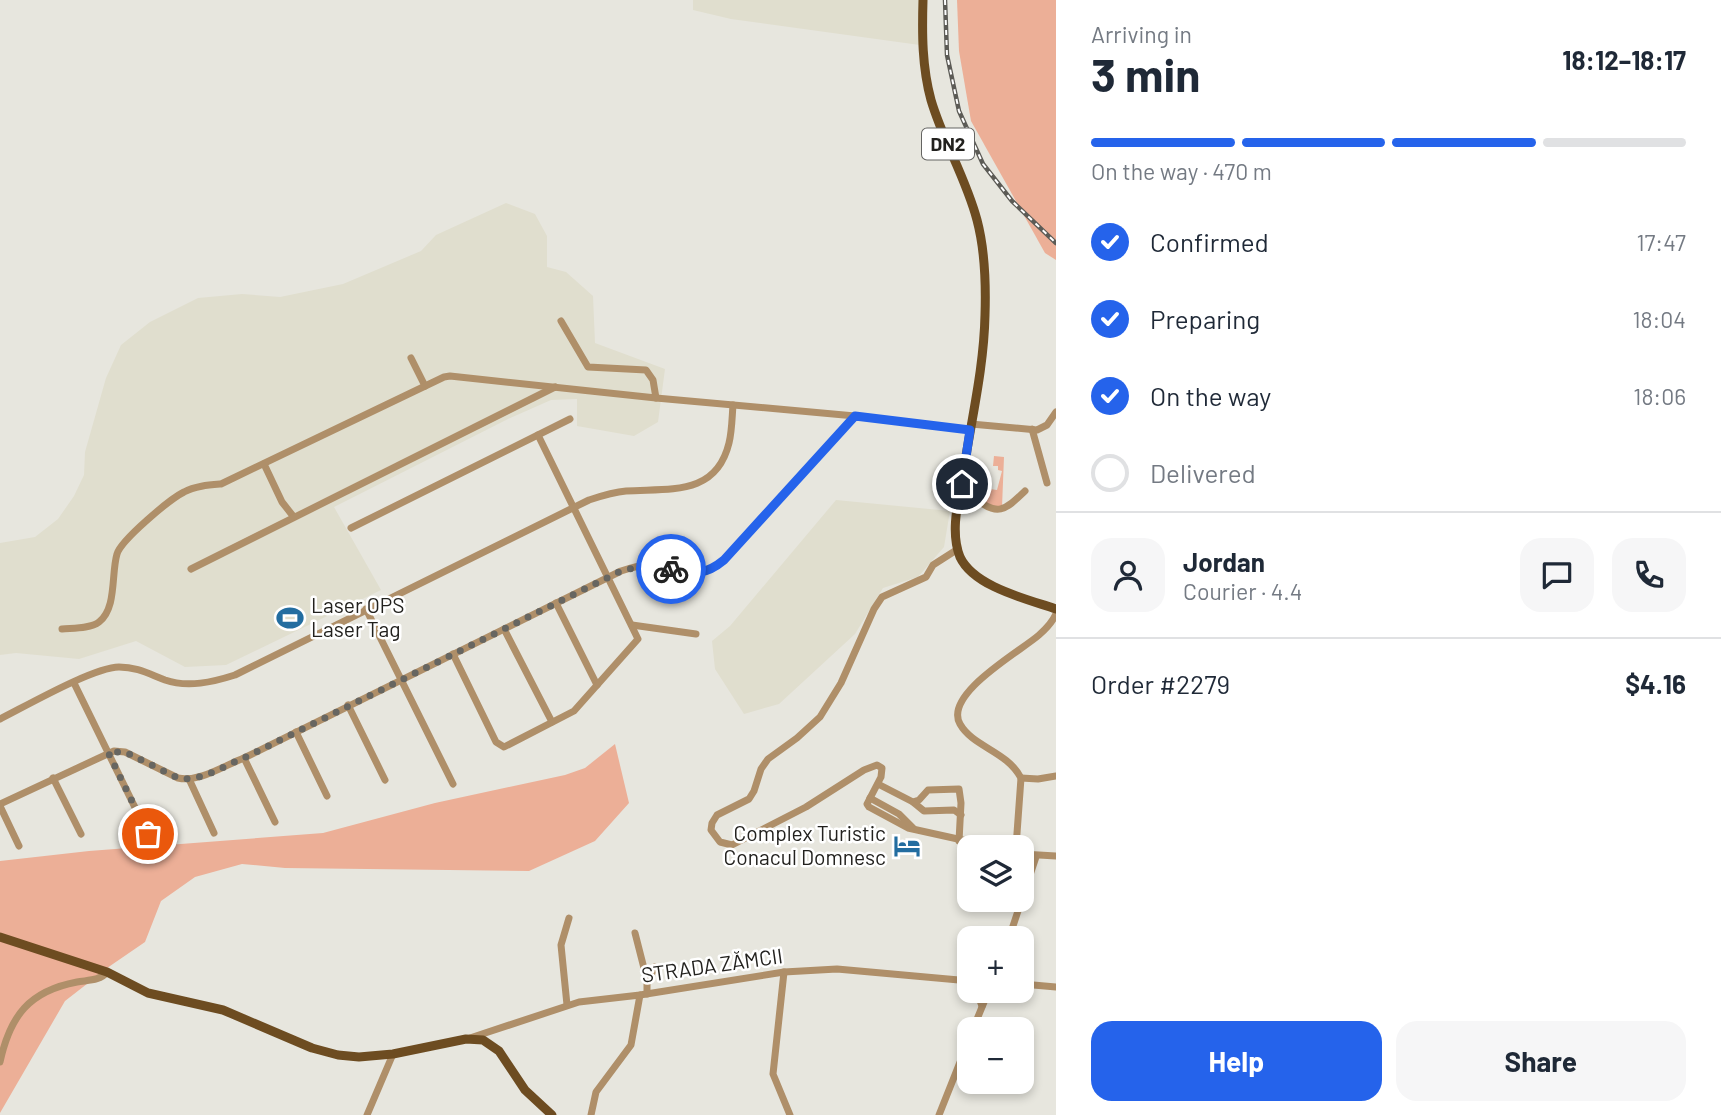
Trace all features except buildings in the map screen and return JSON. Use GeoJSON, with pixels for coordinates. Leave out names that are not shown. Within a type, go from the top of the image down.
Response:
{"type":"FeatureCollection","features":[{"type":"Feature","properties":{"kind":"main road","name":"DN2"},"geometry":{"type":"LineString","coordinates":[[923,0],[922,48],[932,101],[975,212],[985,276],[984,345],[958,506],[957,550]]}},
{"type":"Feature","properties":{"kind":"main road"},"geometry":{"type":"LineString","coordinates":[[957,550],[966,567],[982,581],[1056,609]]}},
{"type":"Feature","properties":{"kind":"main road","name":"STRADA ZĂMCII"},"geometry":{"type":"LineString","coordinates":[[0,937],[107,972],[148,993],[223,1010],[325,1051],[347,1056],[393,1054],[466,1039]]}},
{"type":"Feature","properties":{"kind":"main road"},"geometry":{"type":"LineString","coordinates":[[466,1039],[483,1040],[499,1051],[525,1090],[552,1115]]}},
{"type":"Feature","properties":{"kind":"street"},"geometry":{"type":"LineString","coordinates":[[561,321],[588,367],[646,370],[653,380],[656,398]]}},
{"type":"Feature","properties":{"kind":"street"},"geometry":{"type":"LineString","coordinates":[[411,358],[425,386]]}},
{"type":"Feature","properties":{"kind":"street"},"geometry":{"type":"LineString","coordinates":[[62,629],[93,625],[102,619],[109,605],[118,550],[131,533],[176,496],[186,490],[221,484],[450,376],[971,427],[1040,429],[1047,425],[1056,412]]}},
{"type":"Feature","properties":{"kind":"street"},"geometry":{"type":"LineString","coordinates":[[191,569],[556,387]]}},
{"type":"Feature","properties":{"kind":"street"},"geometry":{"type":"LineString","coordinates":[[0,719],[97,671],[116,666],[140,669],[175,682],[202,683],[220,680],[573,508],[625,491],[680,489],[694,485],[718,467],[724,457],[729,442],[733,405]]}},
{"type":"Feature","properties":{"kind":"street"},"geometry":{"type":"LineString","coordinates":[[19,846],[0,805],[108,752],[125,752],[178,778],[189,779],[244,758],[635,566],[659,566],[692,574],[702,573],[716,566],[855,416]]}},
{"type":"Feature","properties":{"kind":"street"},"geometry":{"type":"LineString","coordinates":[[351,528],[570,419]]}},
{"type":"Feature","properties":{"kind":"street"},"geometry":{"type":"LineString","coordinates":[[1032,429],[1047,483]]}},
{"type":"Feature","properties":{"kind":"street"},"geometry":{"type":"LineString","coordinates":[[453,654],[499,746],[506,746],[571,713],[638,639],[538,435]]}},
{"type":"Feature","properties":{"kind":"street"},"geometry":{"type":"LineString","coordinates":[[264,464],[282,502],[293,516]]}},
{"type":"Feature","properties":{"kind":"street"},"geometry":{"type":"LineString","coordinates":[[958,506],[975,498],[989,509],[1000,510],[1025,491]]}},
{"type":"Feature","properties":{"kind":"street"},"geometry":{"type":"LineString","coordinates":[[957,550],[933,565],[926,577],[882,597],[841,683],[820,717],[768,759],[749,799],[717,816],[711,830],[720,842],[732,845],[806,807],[864,770],[877,765],[882,769],[869,801],[899,814],[914,829],[957,840]]}},
{"type":"Feature","properties":{"kind":"street"},"geometry":{"type":"LineString","coordinates":[[556,603],[597,685]]}},
{"type":"Feature","properties":{"kind":"street"},"geometry":{"type":"LineString","coordinates":[[366,609],[453,785]]}},
{"type":"Feature","properties":{"kind":"street"},"geometry":{"type":"LineString","coordinates":[[1017,835],[1021,778],[1004,758],[963,729],[957,711],[971,689],[990,671],[1040,635],[1056,614]]}},
{"type":"Feature","properties":{"kind":"street"},"geometry":{"type":"LineString","coordinates":[[632,625],[695,634]]}},
{"type":"Feature","properties":{"kind":"street"},"geometry":{"type":"LineString","coordinates":[[504,629],[552,722]]}},
{"type":"Feature","properties":{"kind":"street"},"geometry":{"type":"LineString","coordinates":[[74,682],[148,834]]}},
{"type":"Feature","properties":{"kind":"street"},"geometry":{"type":"LineString","coordinates":[[348,705],[385,780]]}},
{"type":"Feature","properties":{"kind":"street"},"geometry":{"type":"LineString","coordinates":[[296,732],[327,796]]}},
{"type":"Feature","properties":{"kind":"street"},"geometry":{"type":"LineString","coordinates":[[244,758],[275,822]]}},
{"type":"Feature","properties":{"kind":"street"},"geometry":{"type":"LineString","coordinates":[[1021,778],[1056,776]]}},
{"type":"Feature","properties":{"kind":"street"},"geometry":{"type":"LineString","coordinates":[[53,778],[81,834]]}},
{"type":"Feature","properties":{"kind":"street"},"geometry":{"type":"LineString","coordinates":[[189,779],[214,833]]}},
{"type":"Feature","properties":{"kind":"street"},"geometry":{"type":"LineString","coordinates":[[878,784],[926,812],[954,810],[961,815]]}},
{"type":"Feature","properties":{"kind":"street"},"geometry":{"type":"LineString","coordinates":[[913,802],[919,800],[928,790],[957,789],[960,792],[959,835]]}},
{"type":"Feature","properties":{"kind":"street"},"geometry":{"type":"LineString","coordinates":[[1013,926],[1036,857],[1056,856]]}},
{"type":"Feature","properties":{"kind":"street"},"geometry":{"type":"LineString","coordinates":[[567,1005],[561,945],[569,918]]}},
{"type":"Feature","properties":{"kind":"street"},"geometry":{"type":"LineString","coordinates":[[635,933],[647,983]]}},
{"type":"Feature","properties":{"kind":"street"},"geometry":{"type":"LineString","coordinates":[[591,1115],[596,1092],[631,1045],[647,983],[655,967]]}},
{"type":"Feature","properties":{"kind":"street","name":"STRADA ZĂMCII"},"geometry":{"type":"LineString","coordinates":[[466,1039],[567,1005],[784,972],[837,970],[957,981]]}},
{"type":"Feature","properties":{"kind":"street"},"geometry":{"type":"LineString","coordinates":[[0,1032],[11,1025],[24,1008],[44,992],[100,978],[107,972]]}},
{"type":"Feature","properties":{"kind":"street"},"geometry":{"type":"LineString","coordinates":[[784,972],[773,1073],[790,1115]]}},
{"type":"Feature","properties":{"kind":"street"},"geometry":{"type":"LineString","coordinates":[[1034,985],[1056,987]]}},
{"type":"Feature","properties":{"kind":"street"},"geometry":{"type":"LineString","coordinates":[[0,1062],[11,1025]]}},
{"type":"Feature","properties":{"kind":"street"},"geometry":{"type":"LineString","coordinates":[[493,1030],[499,1051]]}},
{"type":"Feature","properties":{"kind":"street"},"geometry":{"type":"LineString","coordinates":[[367,1115],[393,1054]]}},
{"type":"Feature","properties":{"kind":"street"},"geometry":{"type":"LineString","coordinates":[[939,1115],[957,1070]]}},
{"type":"Feature","properties":{"kind":"shaded area"},"geometry":{"type":"Polygon","coordinates":[[[693,0],[927,0],[927,46],[731,19],[693,10],[693,0]]]}},
{"type":"Feature","properties":{"kind":"shaded area"},"geometry":{"type":"Polygon","coordinates":[[[957,0],[1056,0],[1056,260],[1045,253],[971,121],[959,51],[957,0]]]}},
{"type":"Feature","properties":{"kind":"shaded area"},"geometry":{"type":"Polygon","coordinates":[[[506,203],[535,214],[547,236],[547,267],[566,272],[593,296],[595,343],[665,369],[658,422],[634,436],[577,426],[577,399],[551,400],[334,507],[381,590],[226,665],[185,667],[136,641],[79,659],[16,653],[0,655],[0,543],[35,537],[58,519],[74,496],[84,475],[85,452],[106,378],[121,345],[150,322],[198,298],[242,294],[280,297],[343,284],[421,251],[436,235],[506,203]]]}},
{"type":"Feature","properties":{"kind":"shaded area"},"geometry":{"type":"Polygon","coordinates":[[[994,456],[1004,457],[1002,507],[998,509],[982,501],[989,496],[990,489],[997,490],[1002,471],[998,470],[998,466],[993,466],[994,456]]]}},
{"type":"Feature","properties":{"kind":"shaded area"},"geometry":{"type":"Polygon","coordinates":[[[836,500],[950,511],[944,547],[918,577],[883,588],[855,634],[779,704],[744,714],[715,669],[712,641],[730,626],[836,500]]]}},
{"type":"Feature","properties":{"kind":"shaded area"},"geometry":{"type":"Polygon","coordinates":[[[615,744],[629,803],[595,841],[529,871],[285,868],[242,864],[195,877],[161,901],[145,942],[65,1001],[0,1113],[0,861],[89,851],[323,833],[435,803],[565,775],[585,768],[615,744]]]}},
{"type":"Feature","properties":{"kind":"railway"},"geometry":{"type":"LineString","coordinates":[[945,0],[947,55],[959,111],[983,164],[1012,201],[1056,243]]}},
{"type":"Feature","properties":{"kind":"way so far"},"geometry":{"type":"LineString","coordinates":[[148,834],[108,752],[125,752],[178,778],[198,777],[244,758],[621,571],[647,565],[671,569]]}},
{"type":"Feature","properties":{"kind":"place","name":"Laser OPS Laser Tag"},"geometry":{"type":"Point","coordinates":[290,618]}},
{"type":"Feature","properties":{"kind":"place","name":"Complex Turistic Conacul Domnesc"},"geometry":{"type":"Point","coordinates":[907,846]}},
{"type":"Feature","properties":{"kind":"route"},"geometry":{"type":"LineString","coordinates":[[671,569],[692,574],[702,573],[724,560],[855,416],[970,430],[962,484]]}}]}
